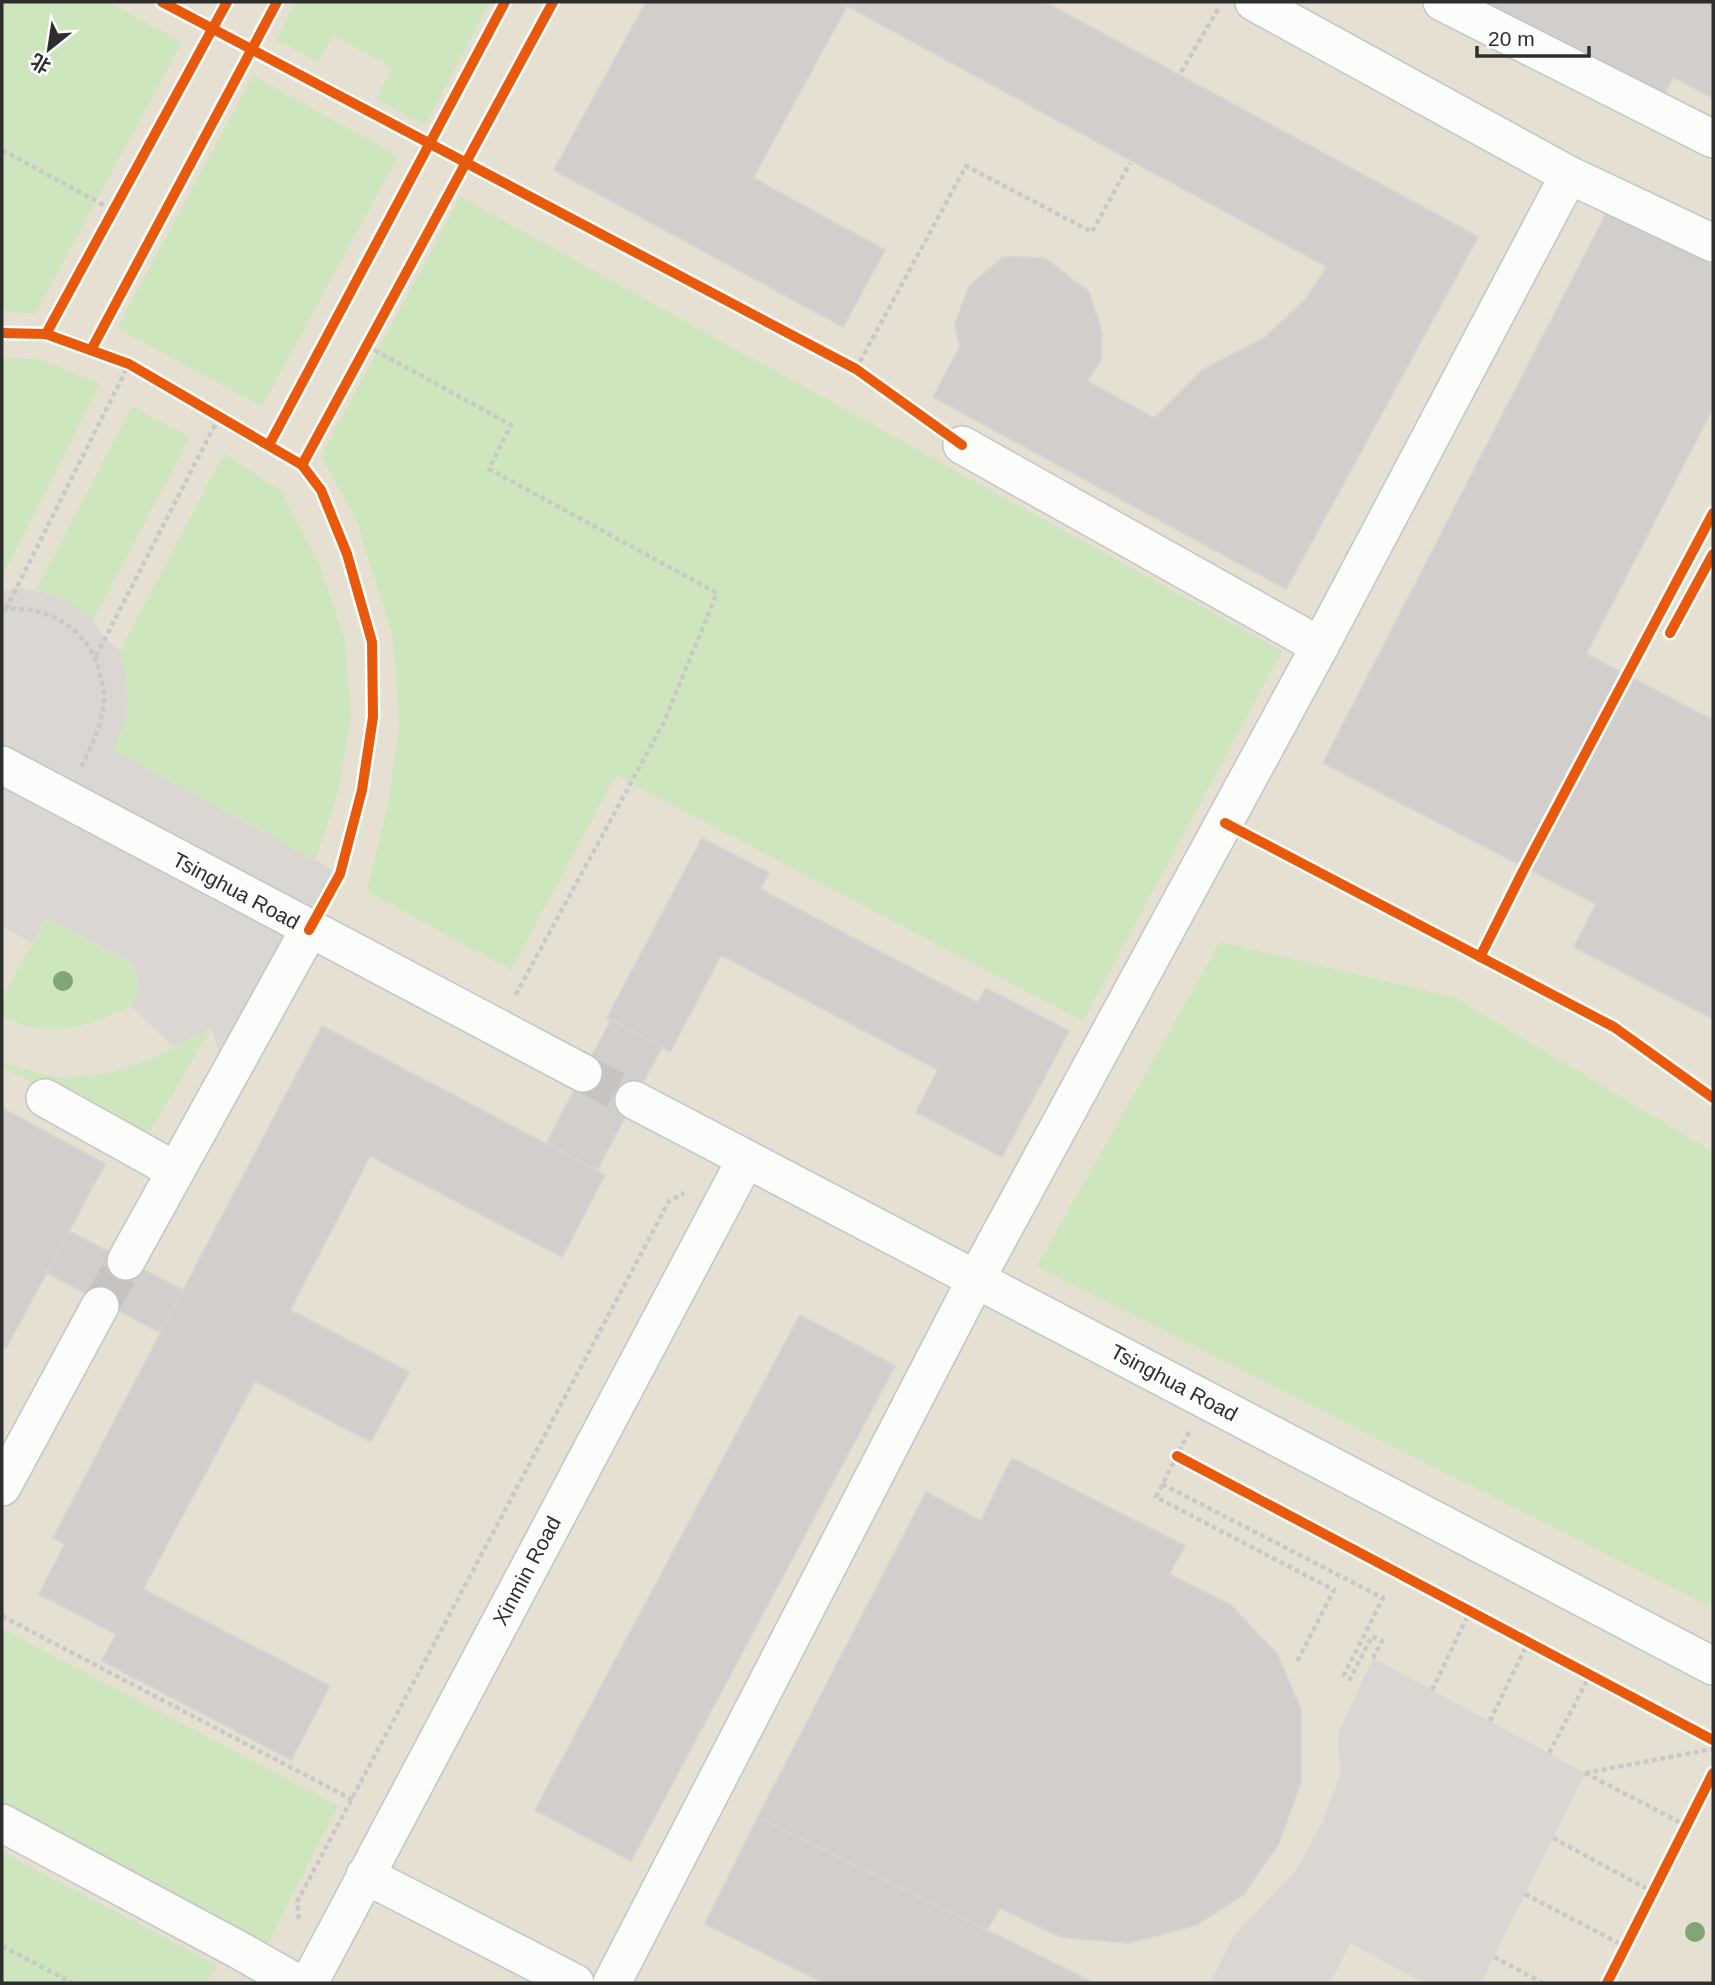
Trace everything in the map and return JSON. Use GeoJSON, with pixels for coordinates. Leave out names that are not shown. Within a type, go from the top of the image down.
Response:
{"type":"FeatureCollection","features":[{"type":"Feature","properties":{"kind":"street"},"geometry":{"type":"LineString","coordinates":[[1254,2],[1569,175],[1713,243]]}},
{"type":"Feature","properties":{"kind":"street"},"geometry":{"type":"LineString","coordinates":[[1442,2],[1713,139]]}},
{"type":"Feature","properties":{"kind":"street"},"geometry":{"type":"LineString","coordinates":[[612,1983],[976,1279],[1320,646],[1569,175]]}},
{"type":"Feature","properties":{"kind":"street"},"geometry":{"type":"LineString","coordinates":[[962,445],[1320,646]]}},
{"type":"Feature","properties":{"kind":"street"},"geometry":{"type":"LineString","coordinates":[[1268,594],[1320,646]]}},
{"type":"Feature","properties":{"kind":"street","name":"Tsinghua Road"},"geometry":{"type":"LineString","coordinates":[[2,765],[583,1073]]}},
{"type":"Feature","properties":{"kind":"street"},"geometry":{"type":"LineString","coordinates":[[126,1261],[309,930]]}},
{"type":"Feature","properties":{"kind":"street"},"geometry":{"type":"LineString","coordinates":[[45,1098],[176,1171]]}},
{"type":"Feature","properties":{"kind":"street","name":"Tsinghua Road"},"geometry":{"type":"LineString","coordinates":[[634,1100],[1713,1666]]}},
{"type":"Feature","properties":{"kind":"street","name":"Xinmin Road"},"geometry":{"type":"LineString","coordinates":[[309,1983],[746,1159]]}},
{"type":"Feature","properties":{"kind":"street"},"geometry":{"type":"LineString","coordinates":[[2,1487],[100,1306]]}},
{"type":"Feature","properties":{"kind":"street"},"geometry":{"type":"LineString","coordinates":[[2,1823],[237,1948],[297,1983]]}},
{"type":"Feature","properties":{"kind":"street"},"geometry":{"type":"LineString","coordinates":[[365,1875],[575,1983]]}},
{"type":"Feature","properties":{"kind":"path"},"geometry":{"type":"LineString","coordinates":[[1181,72],[1222,2]]}},
{"type":"Feature","properties":{"kind":"path"},"geometry":{"type":"LineString","coordinates":[[2,150],[113,210]]}},
{"type":"Feature","properties":{"kind":"path"},"geometry":{"type":"LineString","coordinates":[[856,369],[966,166],[1091,232],[1130,163]]}},
{"type":"Feature","properties":{"kind":"path"},"geometry":{"type":"LineString","coordinates":[[106,223],[119,198]]}},
{"type":"Feature","properties":{"kind":"path"},"geometry":{"type":"LineString","coordinates":[[360,358],[373,333]]}},
{"type":"Feature","properties":{"kind":"path"},"geometry":{"type":"LineString","coordinates":[[367,346],[511,425],[489,469],[717,593],[664,722],[514,997]]}},
{"type":"Feature","properties":{"kind":"path"},"geometry":{"type":"LineString","coordinates":[[116,359],[140,370]]}},
{"type":"Feature","properties":{"kind":"path"},"geometry":{"type":"LineString","coordinates":[[843,362],[866,376]]}},
{"type":"Feature","properties":{"kind":"path"},"geometry":{"type":"LineString","coordinates":[[63,798],[95,741],[101,720],[105,698],[96,656],[70,625],[46,612],[4,609],[129,364]]}},
{"type":"Feature","properties":{"kind":"path"},"geometry":{"type":"LineString","coordinates":[[96,656],[225,418],[208,409]]}},
{"type":"Feature","properties":{"kind":"path"},"geometry":{"type":"LineString","coordinates":[[300,1929],[297,1902],[670,1201],[693,1188]]}},
{"type":"Feature","properties":{"kind":"path"},"geometry":{"type":"LineString","coordinates":[[1192,1425],[1156,1497],[1334,1590],[1297,1662]]}},
{"type":"Feature","properties":{"kind":"path"},"geometry":{"type":"LineString","coordinates":[[1177,1456],[1189,1463]]}},
{"type":"Feature","properties":{"kind":"path"},"geometry":{"type":"LineString","coordinates":[[1162,1484],[1383,1598],[1344,1675],[1350,1679],[1372,1636],[1382,1642],[1373,1658]]}},
{"type":"Feature","properties":{"kind":"path"},"geometry":{"type":"LineString","coordinates":[[1458,1605],[1482,1618]]}},
{"type":"Feature","properties":{"kind":"path"},"geometry":{"type":"LineString","coordinates":[[1432,1690],[1470,1611]]}},
{"type":"Feature","properties":{"kind":"path"},"geometry":{"type":"LineString","coordinates":[[2,1616],[353,1800]]}},
{"type":"Feature","properties":{"kind":"path"},"geometry":{"type":"LineString","coordinates":[[1517,1636],[1541,1648]]}},
{"type":"Feature","properties":{"kind":"path"},"geometry":{"type":"LineString","coordinates":[[1490,1721],[1528,1642]]}},
{"type":"Feature","properties":{"kind":"path"},"geometry":{"type":"LineString","coordinates":[[1577,1668],[1602,1681]]}},
{"type":"Feature","properties":{"kind":"path"},"geometry":{"type":"LineString","coordinates":[[1549,1753],[1590,1675]]}},
{"type":"Feature","properties":{"kind":"path"},"geometry":{"type":"LineString","coordinates":[[1681,1837],[1689,1821],[1586,1773],[1713,1749]]}},
{"type":"Feature","properties":{"kind":"path"},"geometry":{"type":"LineString","coordinates":[[1553,1838],[1653,1892]]}},
{"type":"Feature","properties":{"kind":"path"},"geometry":{"type":"LineString","coordinates":[[1648,1903],[1659,1881]]}},
{"type":"Feature","properties":{"kind":"path"},"geometry":{"type":"LineString","coordinates":[[1525,1894],[1626,1947]]}},
{"type":"Feature","properties":{"kind":"path"},"geometry":{"type":"LineString","coordinates":[[1620,1959],[1631,1936]]}},
{"type":"Feature","properties":{"kind":"path"},"geometry":{"type":"LineString","coordinates":[[2,1946],[73,1983]]}},
{"type":"Feature","properties":{"kind":"path"},"geometry":{"type":"LineString","coordinates":[[1494,1957],[1543,1983]]}},
{"type":"Feature","properties":{"kind":"shaded area"},"geometry":{"type":"Polygon","coordinates":[[[2,2],[1713,2],[1713,1983],[2,1983],[2,2]]]}},
{"type":"Feature","properties":{"kind":"shaded area"},"geometry":{"type":"Polygon","coordinates":[[[17,587],[56,595],[93,620],[104,638],[120,651],[126,679],[128,715],[113,750],[340,874],[228,1079],[211,1028],[174,1047],[131,1006],[136,997],[138,979],[132,963],[46,918],[32,943],[2,926],[2,592],[17,587]]]}},
{"type":"Feature","properties":{"kind":"shaded area"},"geometry":{"type":"Polygon","coordinates":[[[1373,1658],[1585,1773],[1481,1983],[1424,1983],[1350,1943],[1330,1983],[1210,1983],[1233,1937],[1297,1869],[1323,1821],[1340,1776],[1338,1734],[1373,1658]]]}},
{"type":"Feature","properties":{"kind":"green space"},"geometry":{"type":"Polygon","coordinates":[[[2,2],[108,2],[182,42],[35,314],[2,311],[2,2]]]}},
{"type":"Feature","properties":{"kind":"green space"},"geometry":{"type":"Polygon","coordinates":[[[296,2],[490,2],[425,125],[376,99],[392,67],[333,35],[318,62],[276,40],[296,2]]]}},
{"type":"Feature","properties":{"kind":"green space"},"geometry":{"type":"Polygon","coordinates":[[[253,76],[398,156],[262,406],[117,328],[253,76]]]}},
{"type":"Feature","properties":{"kind":"green space"},"geometry":{"type":"Polygon","coordinates":[[[460,197],[1282,651],[1083,1021],[616,775],[511,970],[367,891],[388,805],[399,727],[393,636],[356,519],[321,456],[460,197]]]}},
{"type":"Feature","properties":{"kind":"green space"},"geometry":{"type":"Polygon","coordinates":[[[2,358],[38,359],[100,384],[2,577],[2,358]]]}},
{"type":"Feature","properties":{"kind":"green space"},"geometry":{"type":"Polygon","coordinates":[[[132,407],[190,437],[93,620],[56,595],[36,590],[132,407]]]}},
{"type":"Feature","properties":{"kind":"green space"},"geometry":{"type":"Polygon","coordinates":[[[224,454],[281,491],[319,564],[345,639],[351,716],[339,789],[315,860],[112,750],[128,715],[126,679],[120,651],[224,454]]]}},
{"type":"Feature","properties":{"kind":"green space"},"geometry":{"type":"Polygon","coordinates":[[[46,918],[132,964],[138,990],[132,1005],[84,1024],[57,1029],[30,1027],[2,1016],[2,999],[46,918]]]}},
{"type":"Feature","properties":{"kind":"green space"},"geometry":{"type":"Polygon","coordinates":[[[1220,942],[1456,998],[1713,1152],[1713,1608],[1037,1266],[1220,942]]]}},
{"type":"Feature","properties":{"kind":"green space"},"geometry":{"type":"Polygon","coordinates":[[[211,1028],[151,1130],[137,1135],[2,1067],[2,1063],[60,1078],[106,1074],[150,1060],[211,1028]]]}},
{"type":"Feature","properties":{"kind":"green space"},"geometry":{"type":"Polygon","coordinates":[[[2,1629],[338,1806],[267,1945],[2,1804],[2,1629]]]}},
{"type":"Feature","properties":{"kind":"green space"},"geometry":{"type":"Polygon","coordinates":[[[2,1852],[217,1965],[207,1983],[2,1983],[2,1852]]]}},
{"type":"Feature","properties":{"kind":"building"},"geometry":{"type":"Polygon","coordinates":[[[646,2],[1045,2],[1478,237],[1286,589],[933,397],[960,347],[955,324],[969,286],[1003,257],[1045,258],[1089,292],[1102,332],[1101,360],[1087,381],[1154,418],[1202,370],[1264,338],[1305,300],[1327,267],[847,6],[753,178],[885,250],[843,327],[554,170],[646,2]]]}},
{"type":"Feature","properties":{"kind":"building"},"geometry":{"type":"Polygon","coordinates":[[[1474,2],[1713,2],[1713,98],[1673,77],[1663,98],[1474,2]]]}},
{"type":"Feature","properties":{"kind":"building"},"geometry":{"type":"Polygon","coordinates":[[[1608,210],[1713,264],[1713,408],[1586,654],[1713,720],[1713,1019],[1574,947],[1596,904],[1323,763],[1608,210]]]}},
{"type":"Feature","properties":{"kind":"building"},"geometry":{"type":"Polygon","coordinates":[[[702,838],[769,873],[760,889],[978,1003],[986,988],[1069,1031],[1002,1157],[916,1112],[938,1070],[721,955],[670,1052],[607,1018],[702,838]]]}},
{"type":"Feature","properties":{"kind":"building"},"geometry":{"type":"Polygon","coordinates":[[[611,1020],[662,1047],[597,1170],[546,1144],[611,1020]]]}},
{"type":"Feature","properties":{"kind":"building"},"geometry":{"type":"Polygon","coordinates":[[[322,1026],[605,1175],[562,1257],[370,1156],[290,1310],[409,1372],[371,1442],[255,1381],[143,1589],[330,1686],[291,1760],[102,1661],[116,1634],[39,1594],[65,1544],[53,1538],[322,1026]]]}},
{"type":"Feature","properties":{"kind":"building"},"geometry":{"type":"Polygon","coordinates":[[[2,1108],[105,1164],[6,1348],[2,1346],[2,1108]]]}},
{"type":"Feature","properties":{"kind":"building"},"geometry":{"type":"Polygon","coordinates":[[[69,1231],[183,1290],[161,1333],[47,1273],[69,1231]]]}},
{"type":"Feature","properties":{"kind":"building"},"geometry":{"type":"Polygon","coordinates":[[[800,1315],[895,1366],[631,1861],[535,1810],[800,1315]]]}},
{"type":"Feature","properties":{"kind":"building"},"geometry":{"type":"Polygon","coordinates":[[[1012,1458],[1185,1546],[1169,1574],[1231,1605],[1277,1654],[1301,1710],[1301,1782],[1278,1845],[1243,1895],[1196,1925],[1129,1943],[1060,1937],[1000,1908],[987,1930],[758,1817],[926,1492],[981,1521],[1012,1458]]]}},
{"type":"Feature","properties":{"kind":"building"},"geometry":{"type":"Polygon","coordinates":[[[758,1817],[1094,1983],[824,1983],[705,1924],[758,1817]]]}},
{"type":"Feature","properties":{"kind":"tunnel"},"geometry":{"type":"LineString","coordinates":[[583,1073],[634,1100]]}},
{"type":"Feature","properties":{"kind":"tunnel"},"geometry":{"type":"LineString","coordinates":[[100,1306],[126,1261]]}},
{"type":"Feature","properties":{"kind":"cycle path"},"geometry":{"type":"LineString","coordinates":[[162,2],[856,369],[962,445]]}},
{"type":"Feature","properties":{"kind":"cycle path"},"geometry":{"type":"LineString","coordinates":[[46,334],[227,2]]}},
{"type":"Feature","properties":{"kind":"cycle path"},"geometry":{"type":"LineString","coordinates":[[91,350],[277,2]]}},
{"type":"Feature","properties":{"kind":"cycle path"},"geometry":{"type":"LineString","coordinates":[[269,445],[505,2]]}},
{"type":"Feature","properties":{"kind":"cycle path"},"geometry":{"type":"LineString","coordinates":[[302,465],[553,2]]}},
{"type":"Feature","properties":{"kind":"cycle path"},"geometry":{"type":"LineString","coordinates":[[2,333],[46,334],[129,364],[302,465],[321,490],[347,554],[372,642],[373,717],[362,790],[340,874],[309,930]]}},
{"type":"Feature","properties":{"kind":"cycle path"},"geometry":{"type":"LineString","coordinates":[[1480,957],[1713,513]]}},
{"type":"Feature","properties":{"kind":"cycle path"},"geometry":{"type":"LineString","coordinates":[[1670,633],[1713,554]]}},
{"type":"Feature","properties":{"kind":"cycle path"},"geometry":{"type":"LineString","coordinates":[[1225,823],[1614,1027],[1713,1098]]}},
{"type":"Feature","properties":{"kind":"cycle path"},"geometry":{"type":"LineString","coordinates":[[1177,1456],[1713,1740]]}},
{"type":"Feature","properties":{"kind":"cycle path"},"geometry":{"type":"LineString","coordinates":[[1607,1983],[1713,1773]]}}]}
